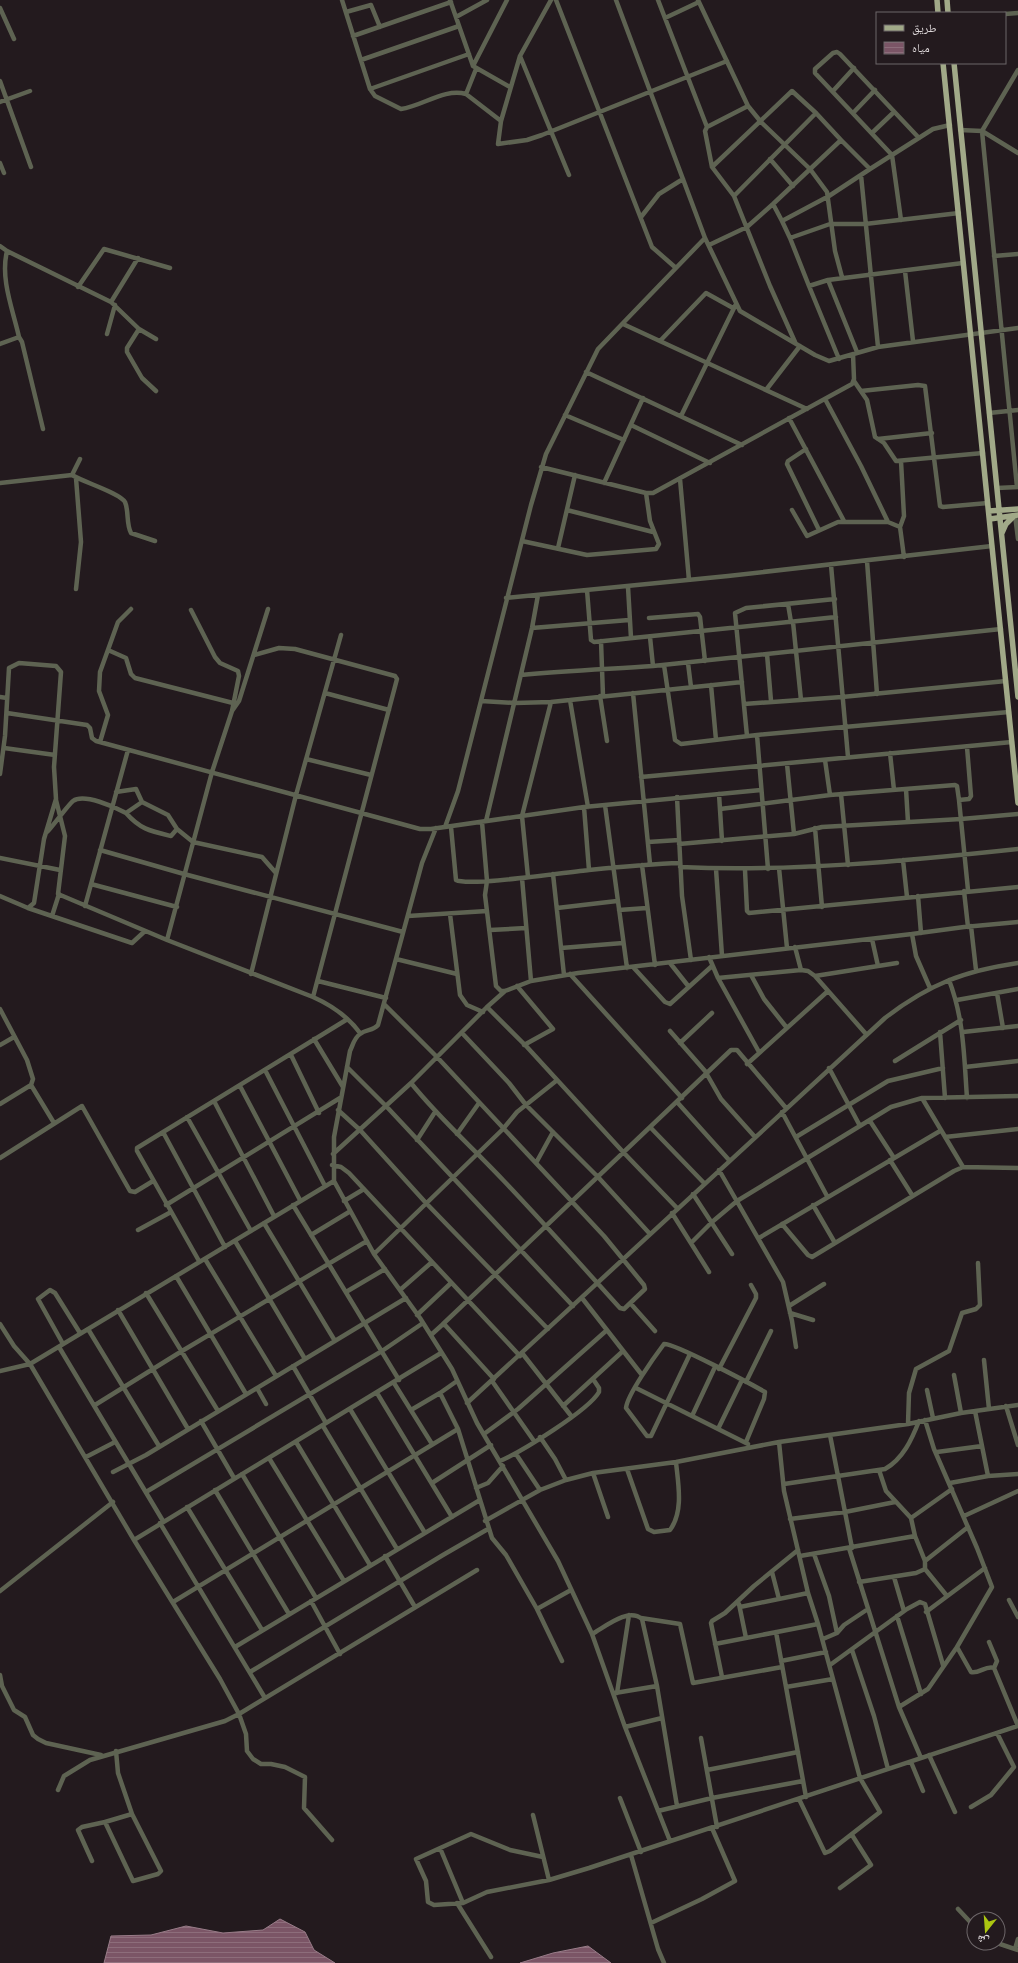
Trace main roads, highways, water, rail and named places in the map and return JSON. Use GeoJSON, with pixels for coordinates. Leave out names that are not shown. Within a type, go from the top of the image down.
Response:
{"type":"FeatureCollection","features":[{"type":"Feature","properties":{"kind":"main road"},"geometry":{"type":"LineString","coordinates":[[937,0],[938,12]]}},
{"type":"Feature","properties":{"kind":"main road"},"geometry":{"type":"LineString","coordinates":[[947,0],[948,12]]}},
{"type":"Feature","properties":{"kind":"main road"},"geometry":{"type":"LineString","coordinates":[[944,64],[1012,742],[1016,762],[1018,803]]}},
{"type":"Feature","properties":{"kind":"main road"},"geometry":{"type":"LineString","coordinates":[[954,64],[1018,697]]}},
{"type":"Feature","properties":{"kind":"main road"},"geometry":{"type":"LineString","coordinates":[[998,500],[1015,509]]}},
{"type":"Feature","properties":{"kind":"main road"},"geometry":{"type":"LineString","coordinates":[[989,511],[1015,509]]}},
{"type":"Feature","properties":{"kind":"main road"},"geometry":{"type":"LineString","coordinates":[[990,519],[1016,515]]}},
{"type":"Feature","properties":{"kind":"main road"},"geometry":{"type":"LineString","coordinates":[[1002,533],[1006,524],[1016,515]]}},
{"type":"Feature","properties":{"kind":"water"},"geometry":{"type":"Polygon","coordinates":[[[280,1919],[305,1932],[314,1950],[335,1963],[104,1963],[111,1936],[151,1935],[186,1926],[223,1933],[263,1930],[280,1919]]]}},
{"type":"Feature","properties":{"kind":"water"},"geometry":{"type":"Polygon","coordinates":[[[588,1946],[611,1963],[520,1963],[553,1953],[588,1946]]]}}]}
